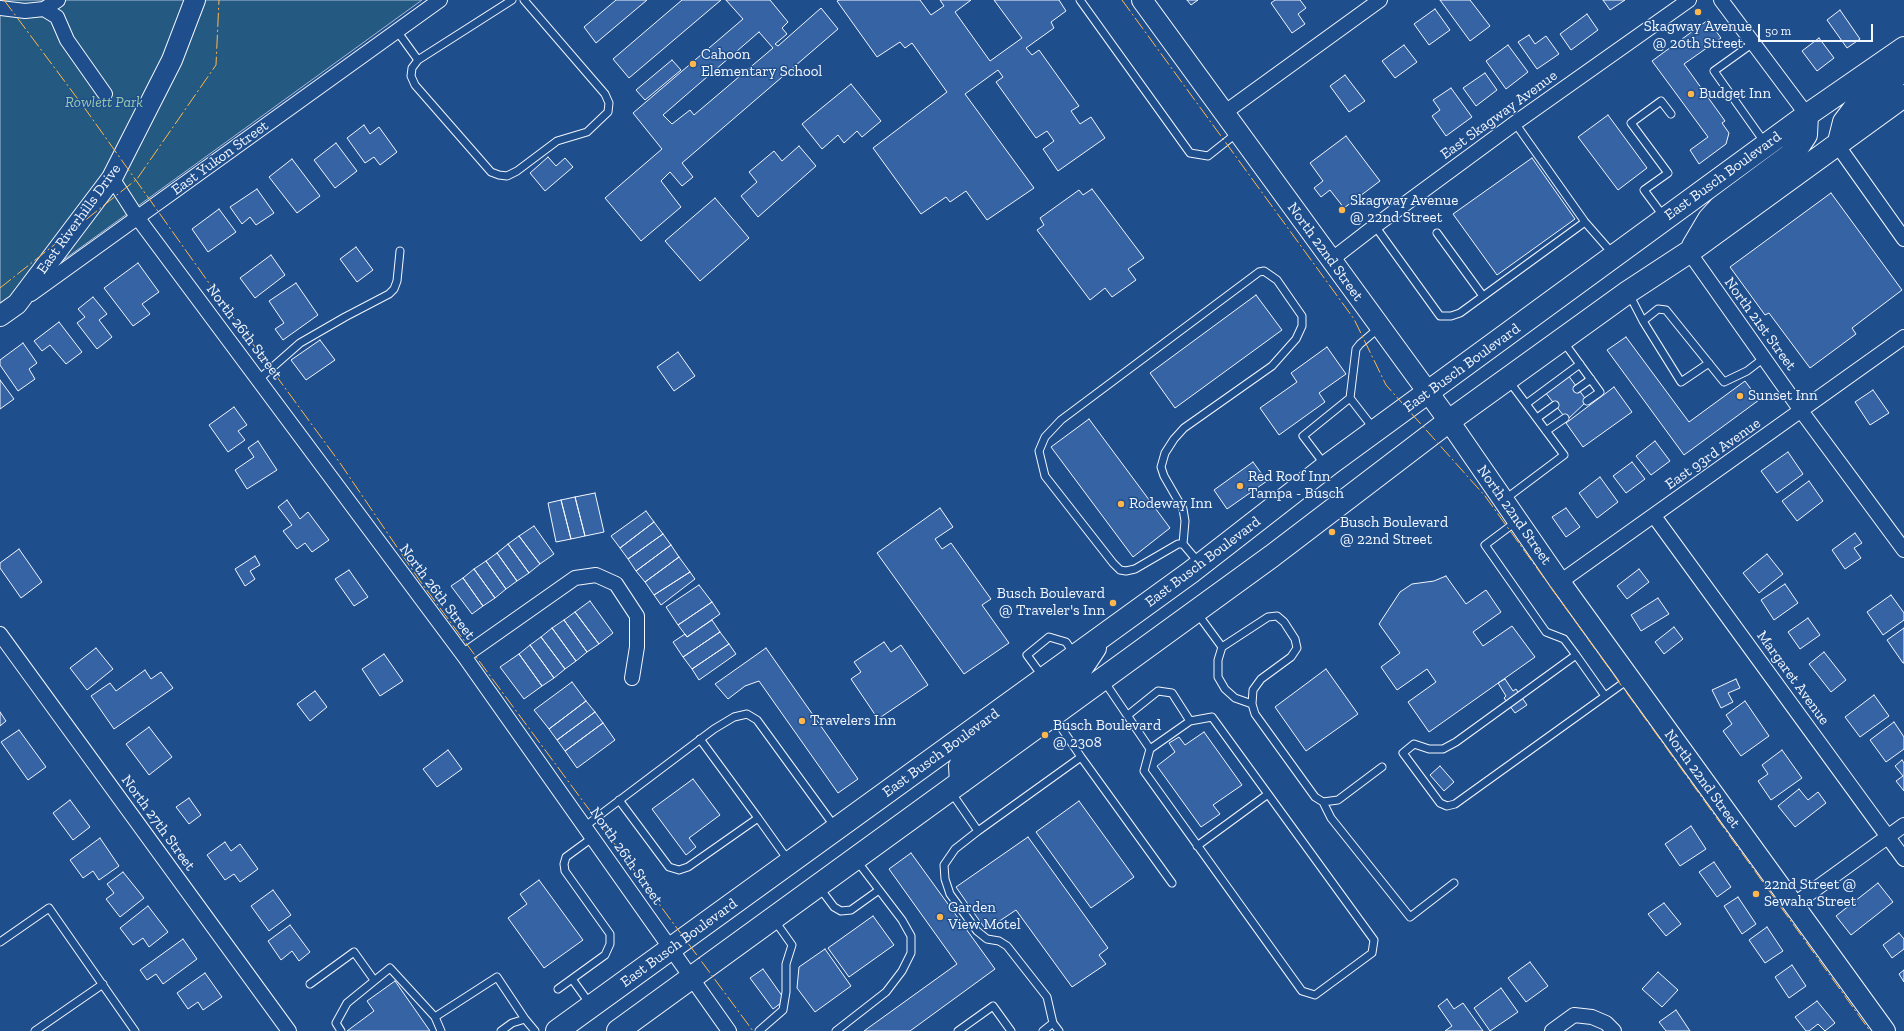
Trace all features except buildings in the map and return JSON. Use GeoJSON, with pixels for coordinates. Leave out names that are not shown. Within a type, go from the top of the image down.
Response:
{"type":"FeatureCollection","features":[{"type":"Feature","properties":{"kind":"main road","name":"East Busch Boulevard"},"geometry":{"type":"LineString","coordinates":[[557,1031],[1076,656],[1201,564],[1326,467],[1807,115],[1904,48]]}},
{"type":"Feature","properties":{"kind":"main road"},"geometry":{"type":"LineString","coordinates":[[1838,146],[1844,122],[1853,110],[1904,70]]}},
{"type":"Feature","properties":{"kind":"main road"},"geometry":{"type":"LineString","coordinates":[[618,1031],[1272,556],[1449,421],[1628,292],[1689,252],[1838,146],[1904,96]]}},
{"type":"Feature","properties":{"kind":"main road"},"geometry":{"type":"LineString","coordinates":[[1689,252],[1708,219],[1720,207],[1790,155],[1800,144],[1806,134],[1807,115]]}},
{"type":"Feature","properties":{"kind":"main road"},"geometry":{"type":"LineString","coordinates":[[955,786],[960,766],[965,759],[1075,678],[1103,636]]}},
{"type":"Feature","properties":{"kind":"street"},"geometry":{"type":"LineString","coordinates":[[0,8],[25,11],[44,9],[58,0]]}},
{"type":"Feature","properties":{"kind":"street","name":"East Riverhills Drive"},"geometry":{"type":"LineString","coordinates":[[17,304],[112,178],[172,60],[195,0]]}},
{"type":"Feature","properties":{"kind":"street","name":"East Yukon Street"},"geometry":{"type":"LineString","coordinates":[[0,316],[440,0]]}},
{"type":"Feature","properties":{"kind":"street","name":"North 22nd Street"},"geometry":{"type":"LineString","coordinates":[[1142,0],[1449,421],[1560,582],[1792,906],[1885,1031]]}},
{"type":"Feature","properties":{"kind":"street"},"geometry":{"type":"LineString","coordinates":[[1224,113],[1380,0]]}},
{"type":"Feature","properties":{"kind":"street","name":"East Skagway Avenue"},"geometry":{"type":"LineString","coordinates":[[1331,260],[1515,123],[1689,0]]}},
{"type":"Feature","properties":{"kind":"street"},"geometry":{"type":"LineString","coordinates":[[1721,0],[1807,115]]}},
{"type":"Feature","properties":{"kind":"street"},"geometry":{"type":"LineString","coordinates":[[44,9],[57,17],[67,40],[106,94]]}},
{"type":"Feature","properties":{"kind":"street"},"geometry":{"type":"LineString","coordinates":[[1838,146],[1904,239]]}},
{"type":"Feature","properties":{"kind":"street","name":"North 26th Street"},"geometry":{"type":"LineString","coordinates":[[112,178],[137,217],[464,656],[729,1031]]}},
{"type":"Feature","properties":{"kind":"street","name":"North 21st Street"},"geometry":{"type":"LineString","coordinates":[[1689,252],[1802,412],[1904,550]]}},
{"type":"Feature","properties":{"kind":"street","name":"East 93rd Avenue"},"geometry":{"type":"LineString","coordinates":[[1560,582],[1802,412],[1904,337]]}},
{"type":"Feature","properties":{"kind":"street","name":"Margaret Avenue"},"geometry":{"type":"LineString","coordinates":[[1654,516],[1904,859]]}},
{"type":"Feature","properties":{"kind":"street"},"geometry":{"type":"LineString","coordinates":[[464,656],[575,578],[596,575],[616,584],[637,616],[637,646],[632,678]]}},
{"type":"Feature","properties":{"kind":"street","name":"North 27th Street"},"geometry":{"type":"LineString","coordinates":[[0,634],[289,1031]]}},
{"type":"Feature","properties":{"kind":"street"},"geometry":{"type":"LineString","coordinates":[[1792,906],[1904,825]]}},
{"type":"Feature","properties":{"kind":"street"},"geometry":{"type":"LineString","coordinates":[[1552,1031],[1574,1015],[1592,1017],[1606,1023],[1614,1031]]}},
{"type":"Feature","properties":{"kind":"lane"},"geometry":{"type":"LineString","coordinates":[[512,0],[480,22],[418,60],[412,68],[411,76],[415,85],[491,172],[507,176],[517,171],[557,141],[587,132],[608,112],[609,103],[607,98],[524,0]]}},
{"type":"Feature","properties":{"kind":"lane"},"geometry":{"type":"LineString","coordinates":[[1080,0],[1190,153],[1208,156],[1238,132]]}},
{"type":"Feature","properties":{"kind":"lane"},"geometry":{"type":"LineString","coordinates":[[396,31],[418,60]]}},
{"type":"Feature","properties":{"kind":"lane"},"geometry":{"type":"LineString","coordinates":[[1753,43],[1714,71],[1766,145]]}},
{"type":"Feature","properties":{"kind":"lane"},"geometry":{"type":"LineString","coordinates":[[1665,219],[1644,190],[1668,173],[1631,123],[1661,101],[1671,114]]}},
{"type":"Feature","properties":{"kind":"lane"},"geometry":{"type":"LineString","coordinates":[[1515,123],[1586,222],[1615,256]]}},
{"type":"Feature","properties":{"kind":"lane"},"geometry":{"type":"LineString","coordinates":[[1375,226],[1440,316],[1451,316],[1460,313],[1586,222]]}},
{"type":"Feature","properties":{"kind":"lane"},"geometry":{"type":"LineString","coordinates":[[1437,233],[1483,296]]}},
{"type":"Feature","properties":{"kind":"lane"},"geometry":{"type":"LineString","coordinates":[[258,380],[300,343],[389,294],[394,289],[397,281],[400,251]]}},
{"type":"Feature","properties":{"kind":"lane"},"geometry":{"type":"LineString","coordinates":[[1183,544],[1178,544],[1135,569],[1126,571],[1120,570],[1113,564],[1045,476],[1039,451],[1045,437],[1061,420],[1259,272],[1264,271],[1277,280],[1302,316],[1302,326],[1296,340],[1272,366],[1184,428],[1165,453],[1161,467],[1184,515],[1183,544],[1201,564]]}},
{"type":"Feature","properties":{"kind":"lane"},"geometry":{"type":"LineString","coordinates":[[1628,292],[1643,321],[1681,382],[1709,363]]}},
{"type":"Feature","properties":{"kind":"lane"},"geometry":{"type":"LineString","coordinates":[[1643,321],[1658,309],[1666,310],[1724,382],[1746,371],[1764,358]]}},
{"type":"Feature","properties":{"kind":"lane"},"geometry":{"type":"LineString","coordinates":[[1326,467],[1303,436],[1350,398],[1356,349],[1380,327]]}},
{"type":"Feature","properties":{"kind":"lane"},"geometry":{"type":"LineString","coordinates":[[1562,339],[1600,392],[1587,402]]}},
{"type":"Feature","properties":{"kind":"lane"},"geometry":{"type":"LineString","coordinates":[[1526,404],[1580,364]]}},
{"type":"Feature","properties":{"kind":"lane"},"geometry":{"type":"LineString","coordinates":[[1577,389],[1591,378]]}},
{"type":"Feature","properties":{"kind":"lane"},"geometry":{"type":"LineString","coordinates":[[1504,500],[1564,455],[1507,379]]}},
{"type":"Feature","properties":{"kind":"lane"},"geometry":{"type":"LineString","coordinates":[[1350,398],[1375,431]]}},
{"type":"Feature","properties":{"kind":"lane"},"geometry":{"type":"LineString","coordinates":[[1537,418],[1555,405]]}},
{"type":"Feature","properties":{"kind":"lane"},"geometry":{"type":"LineString","coordinates":[[1546,431],[1565,418]]}},
{"type":"Feature","properties":{"kind":"lane"},"geometry":{"type":"LineString","coordinates":[[1518,521],[1485,545],[1546,632],[1564,639],[1605,696]]}},
{"type":"Feature","properties":{"kind":"lane"},"geometry":{"type":"LineString","coordinates":[[1196,611],[1222,647]]}},
{"type":"Feature","properties":{"kind":"lane"},"geometry":{"type":"LineString","coordinates":[[1252,704],[1235,698],[1225,689],[1218,676],[1218,660],[1222,647],[1268,617],[1277,616],[1284,622],[1295,638],[1297,648],[1290,657],[1261,679],[1253,690],[1252,704],[1255,714],[1315,797],[1323,802],[1331,818],[1410,917],[1454,883]]}},
{"type":"Feature","properties":{"kind":"lane"},"geometry":{"type":"LineString","coordinates":[[1044,678],[1027,655],[1049,637],[1066,642],[1076,656]]}},
{"type":"Feature","properties":{"kind":"lane"},"geometry":{"type":"LineString","coordinates":[[1576,655],[1456,742],[1443,749],[1430,749],[1414,744],[1403,753],[1440,803],[1447,806],[1455,804],[1630,679]]}},
{"type":"Feature","properties":{"kind":"lane"},"geometry":{"type":"LineString","coordinates":[[1103,679],[1150,749]]}},
{"type":"Feature","properties":{"kind":"lane"},"geometry":{"type":"LineString","coordinates":[[1128,715],[1158,691],[1172,693],[1190,721]]}},
{"type":"Feature","properties":{"kind":"lane"},"geometry":{"type":"LineString","coordinates":[[558,989],[605,955],[610,944],[610,934],[565,871],[564,864],[566,857],[619,800],[700,739],[734,717],[747,714],[757,720],[836,829]]}},
{"type":"Feature","properties":{"kind":"lane"},"geometry":{"type":"LineString","coordinates":[[1053,715],[1172,883]]}},
{"type":"Feature","properties":{"kind":"lane"},"geometry":{"type":"LineString","coordinates":[[1212,718],[1374,940],[1372,952],[1315,995],[1302,991],[1144,771],[1150,749],[1190,721],[1212,718]]}},
{"type":"Feature","properties":{"kind":"lane"},"geometry":{"type":"LineString","coordinates":[[700,739],[790,863]]}},
{"type":"Feature","properties":{"kind":"lane"},"geometry":{"type":"LineString","coordinates":[[1059,1031],[1053,1023],[1047,997],[1007,946],[999,940],[987,939],[976,931],[950,894],[945,879],[944,865],[955,849],[978,831],[1082,757]]}},
{"type":"Feature","properties":{"kind":"lane"},"geometry":{"type":"LineString","coordinates":[[1323,802],[1338,800],[1382,767]]}},
{"type":"Feature","properties":{"kind":"lane"},"geometry":{"type":"LineString","coordinates":[[955,786],[978,831]]}},
{"type":"Feature","properties":{"kind":"lane"},"geometry":{"type":"LineString","coordinates":[[1197,846],[1268,794]]}},
{"type":"Feature","properties":{"kind":"lane"},"geometry":{"type":"LineString","coordinates":[[619,800],[669,867],[679,870],[688,868],[758,818]]}},
{"type":"Feature","properties":{"kind":"lane"},"geometry":{"type":"LineString","coordinates":[[836,1031],[886,992],[902,970],[911,953],[910,936],[902,920],[856,858]]}},
{"type":"Feature","properties":{"kind":"lane"},"geometry":{"type":"LineString","coordinates":[[818,886],[834,907],[842,911],[851,910],[879,890]]}},
{"type":"Feature","properties":{"kind":"lane"},"geometry":{"type":"LineString","coordinates":[[0,942],[49,908],[135,1031]]}},
{"type":"Feature","properties":{"kind":"lane"},"geometry":{"type":"LineString","coordinates":[[759,1031],[784,1010],[786,992],[786,964],[792,945],[773,919]]}},
{"type":"Feature","properties":{"kind":"lane"},"geometry":{"type":"LineString","coordinates":[[310,984],[354,952],[374,980]]}},
{"type":"Feature","properties":{"kind":"lane"},"geometry":{"type":"LineString","coordinates":[[341,1031],[336,1023],[346,1003],[390,968],[435,1017],[441,1031]]}},
{"type":"Feature","properties":{"kind":"lane"},"geometry":{"type":"LineString","coordinates":[[435,1017],[497,977],[525,1019],[535,1031]]}},
{"type":"Feature","properties":{"kind":"lane"},"geometry":{"type":"LineString","coordinates":[[572,979],[592,1006]]}},
{"type":"Feature","properties":{"kind":"lane"},"geometry":{"type":"LineString","coordinates":[[35,1031],[102,984]]}},
{"type":"Feature","properties":{"kind":"lane"},"geometry":{"type":"LineString","coordinates":[[958,1031],[993,1006],[1011,1031]]}},
{"type":"Feature","properties":{"kind":"lane"},"geometry":{"type":"LineString","coordinates":[[501,1031],[512,1023],[525,1019]]}},
{"type":"Feature","properties":{"kind":"lane"},"geometry":{"type":"LineString","coordinates":[[1043,1031],[1053,1023]]}},
{"type":"Feature","properties":{"kind":"green space","name":"Rowlett Park"},"geometry":{"type":"Polygon","coordinates":[[[0,0],[422,0],[0,306],[0,0]]]}},
{"type":"Feature","properties":{"kind":"power"},"geometry":{"type":"LineString","coordinates":[[4,0],[86,110],[236,321],[340,463],[420,581],[753,1031]]}},
{"type":"Feature","properties":{"kind":"power"},"geometry":{"type":"LineString","coordinates":[[0,288],[137,179],[216,65],[219,0]]}},
{"type":"Feature","properties":{"kind":"power"},"geometry":{"type":"LineString","coordinates":[[1122,0],[1354,319],[1386,385],[1485,496],[1870,1031]]}},
{"type":"Feature","properties":{"kind":"place","name":"Skagway Avenue @ 20th Street"},"geometry":{"type":"Point","coordinates":[1698,12]}},
{"type":"Feature","properties":{"kind":"place","name":"Cahoon Elementary School"},"geometry":{"type":"Point","coordinates":[693,64]}},
{"type":"Feature","properties":{"kind":"place","name":"Budget Inn"},"geometry":{"type":"Point","coordinates":[1691,94]}},
{"type":"Feature","properties":{"kind":"place","name":"Skagway Avenue @ 22nd Street"},"geometry":{"type":"Point","coordinates":[1342,210]}},
{"type":"Feature","properties":{"kind":"place","name":"Sunset Inn"},"geometry":{"type":"Point","coordinates":[1740,396]}},
{"type":"Feature","properties":{"kind":"place","name":"Red Roof Inn Tampa - Busch"},"geometry":{"type":"Point","coordinates":[1240,486]}},
{"type":"Feature","properties":{"kind":"place","name":"Rodeway Inn"},"geometry":{"type":"Point","coordinates":[1121,504]}},
{"type":"Feature","properties":{"kind":"place","name":"Busch Boulevard @ 22nd Street"},"geometry":{"type":"Point","coordinates":[1332,532]}},
{"type":"Feature","properties":{"kind":"place","name":"Busch Boulevard @ Traveler's Inn"},"geometry":{"type":"Point","coordinates":[1113,603]}},
{"type":"Feature","properties":{"kind":"place","name":"Travelers Inn"},"geometry":{"type":"Point","coordinates":[802,721]}},
{"type":"Feature","properties":{"kind":"place","name":"Busch Boulevard @ 2308"},"geometry":{"type":"Point","coordinates":[1045,735]}},
{"type":"Feature","properties":{"kind":"place","name":"22nd Street @ Sewaha Street"},"geometry":{"type":"Point","coordinates":[1756,894]}},
{"type":"Feature","properties":{"kind":"place","name":"Garden View Motel"},"geometry":{"type":"Point","coordinates":[940,917]}}]}
